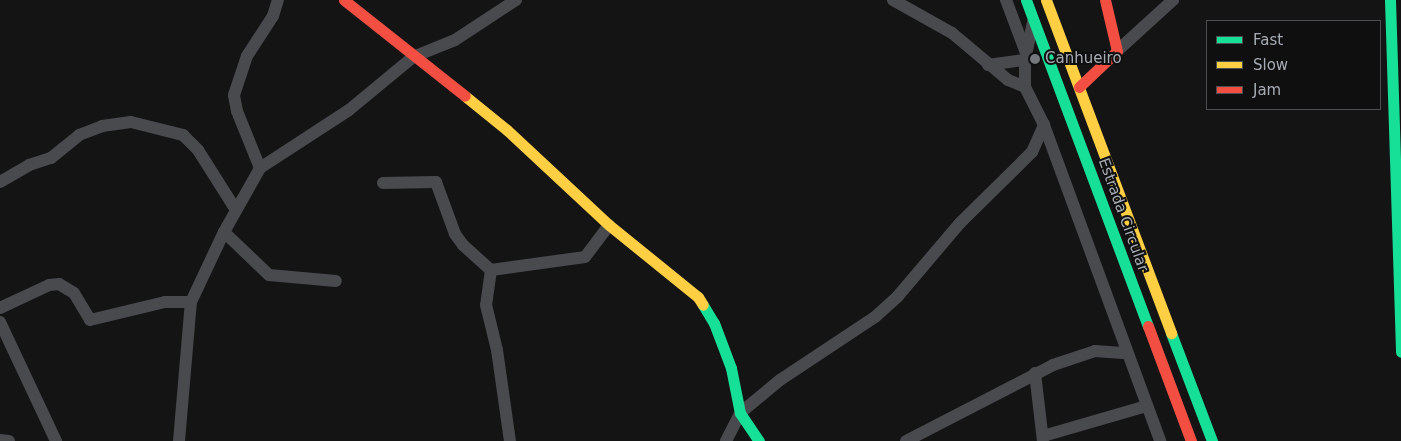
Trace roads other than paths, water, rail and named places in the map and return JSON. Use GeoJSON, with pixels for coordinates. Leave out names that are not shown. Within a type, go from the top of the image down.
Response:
{"type":"FeatureCollection","features":[{"type":"Feature","properties":{"kind":"street"},"geometry":{"type":"LineString","coordinates":[[260,168],[237,111],[234,95],[247,56],[273,16],[278,0]]}},
{"type":"Feature","properties":{"kind":"street"},"geometry":{"type":"LineString","coordinates":[[344,0],[413,57],[507,130],[609,225],[698,296],[714,323],[731,368],[740,413],[759,441]]}},
{"type":"Feature","properties":{"kind":"street"},"geometry":{"type":"LineString","coordinates":[[179,441],[191,302],[224,232],[260,168],[349,110],[413,57],[455,40],[516,0]]}},
{"type":"Feature","properties":{"kind":"street"},"geometry":{"type":"LineString","coordinates":[[894,0],[952,33],[1008,80],[1025,87]]}},
{"type":"Feature","properties":{"kind":"street"},"geometry":{"type":"LineString","coordinates":[[1006,0],[1026,57]]}},
{"type":"Feature","properties":{"kind":"street","name":"Estrada Circular"},"geometry":{"type":"LineString","coordinates":[[1026,0],[1191,441]]}},
{"type":"Feature","properties":{"kind":"street","name":"Estrada Circular"},"geometry":{"type":"LineString","coordinates":[[1046,0],[1212,441]]}},
{"type":"Feature","properties":{"kind":"street"},"geometry":{"type":"LineString","coordinates":[[1105,0],[1118,51]]}},
{"type":"Feature","properties":{"kind":"street"},"geometry":{"type":"LineString","coordinates":[[1079,87],[1173,0]]}},
{"type":"Feature","properties":{"kind":"street"},"geometry":{"type":"LineString","coordinates":[[1390,0],[1401,352]]}},
{"type":"Feature","properties":{"kind":"street"},"geometry":{"type":"LineString","coordinates":[[1033,21],[1026,57],[1025,87],[1044,125],[1126,353],[1160,441]]}},
{"type":"Feature","properties":{"kind":"street"},"geometry":{"type":"LineString","coordinates":[[988,65],[1026,57]]}},
{"type":"Feature","properties":{"kind":"street"},"geometry":{"type":"LineString","coordinates":[[0,182],[29,165],[51,158],[79,135],[102,126],[131,122],[183,135],[198,150],[236,210]]}},
{"type":"Feature","properties":{"kind":"street"},"geometry":{"type":"LineString","coordinates":[[726,441],[740,413],[780,380],[875,317],[898,296],[973,209],[1032,152],[1044,125]]}},
{"type":"Feature","properties":{"kind":"street"},"geometry":{"type":"LineString","coordinates":[[1032,152],[1054,152]]}},
{"type":"Feature","properties":{"kind":"street"},"geometry":{"type":"LineString","coordinates":[[383,184],[436,182],[455,234],[463,246],[491,270],[585,257],[609,225]]}},
{"type":"Feature","properties":{"kind":"street"},"geometry":{"type":"LineString","coordinates":[[224,232],[269,275],[336,281]]}},
{"type":"Feature","properties":{"kind":"street"},"geometry":{"type":"LineString","coordinates":[[491,270],[486,305],[497,350],[510,441]]}},
{"type":"Feature","properties":{"kind":"street"},"geometry":{"type":"LineString","coordinates":[[0,308],[49,285],[59,284],[74,293],[90,320],[165,302],[191,302]]}},
{"type":"Feature","properties":{"kind":"street"},"geometry":{"type":"LineString","coordinates":[[2,328],[55,435],[65,441]]}},
{"type":"Feature","properties":{"kind":"street"},"geometry":{"type":"LineString","coordinates":[[906,441],[1035,373],[1079,355],[1095,351],[1126,353]]}},
{"type":"Feature","properties":{"kind":"street"},"geometry":{"type":"LineString","coordinates":[[1035,373],[1043,439],[1146,406]]}},
{"type":"Feature","properties":{"kind":"street"},"geometry":{"type":"LineString","coordinates":[[0,440],[9,441]]}},
{"type":"Feature","properties":{"kind":"place","name":"Canhueiro"},"geometry":{"type":"Point","coordinates":[1035,59]}}]}
